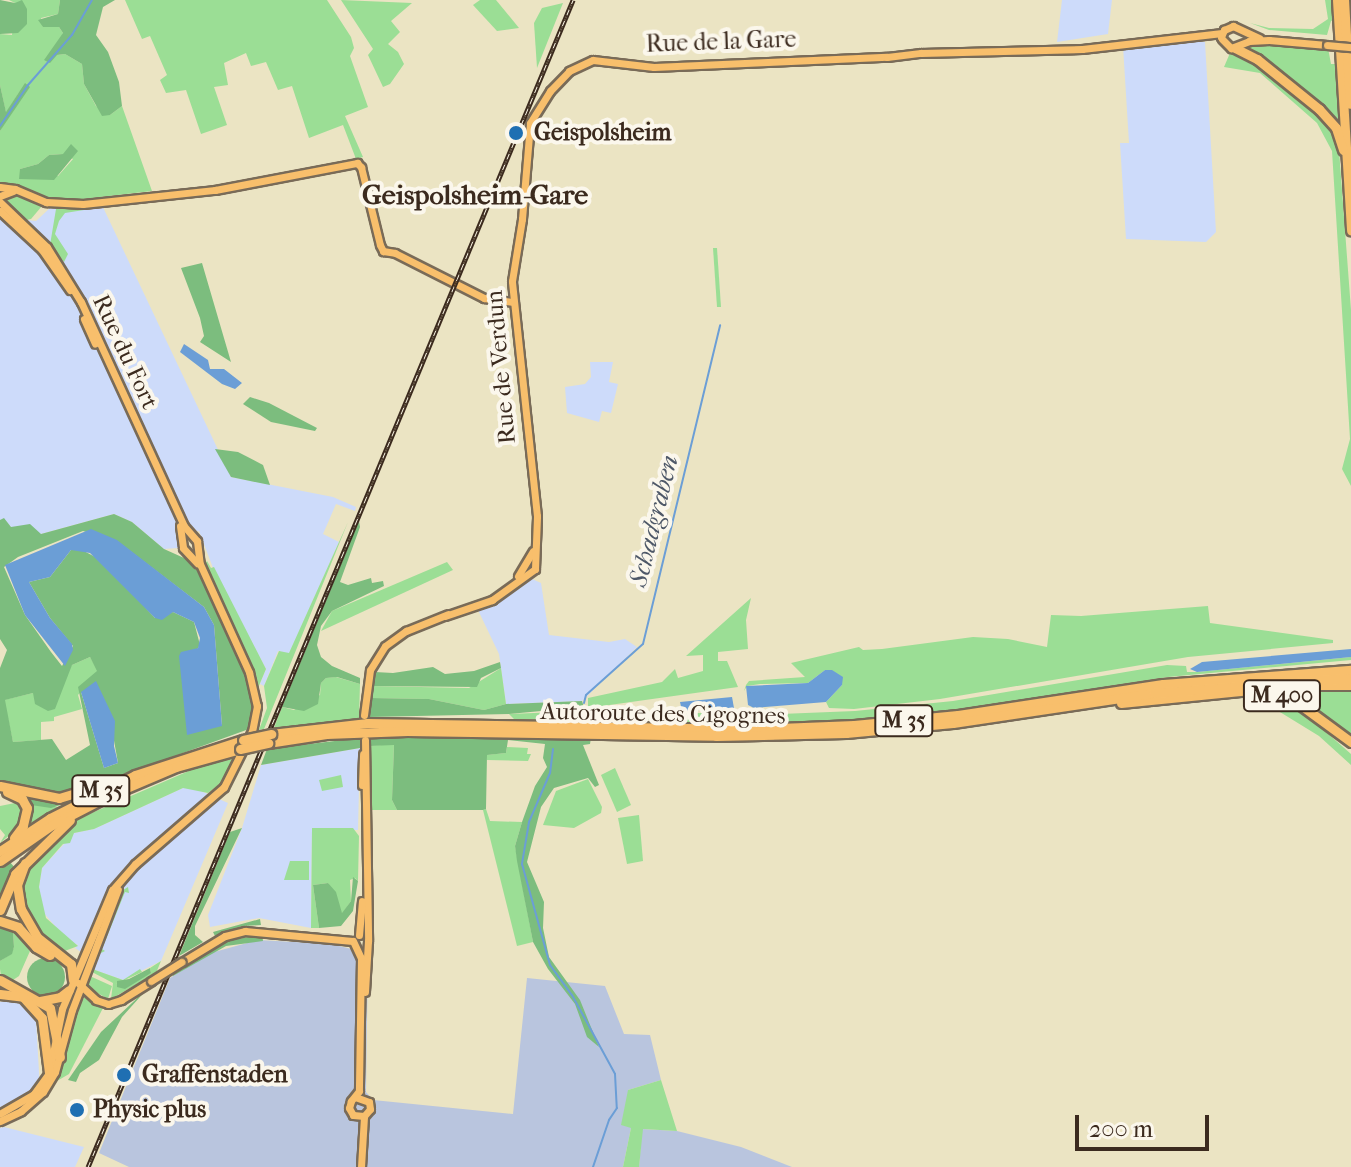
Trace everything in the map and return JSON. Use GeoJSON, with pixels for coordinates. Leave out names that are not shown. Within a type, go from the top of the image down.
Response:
{"type":"FeatureCollection","features":[{"type":"Feature","properties":{"kind":"highway"},"geometry":{"type":"LineString","coordinates":[[1337,0],[1351,231]]}},
{"type":"Feature","properties":{"kind":"highway"},"geometry":{"type":"LineString","coordinates":[[1344,0],[1351,130]]}},
{"type":"Feature","properties":{"kind":"highway"},"geometry":{"type":"LineString","coordinates":[[1238,46],[1332,122],[1342,148],[1350,209]]}},
{"type":"Feature","properties":{"kind":"highway","name":"Autoroute des Cigognes"},"geometry":{"type":"LineString","coordinates":[[0,851],[107,788],[195,753],[367,723],[738,729],[841,726],[945,716],[1124,689],[1351,667]]}},
{"type":"Feature","properties":{"kind":"highway","name":"Autoroute des Cigognes"},"geometry":{"type":"LineString","coordinates":[[269,739],[407,731],[820,734],[998,716],[1180,690],[1351,678]]}},
{"type":"Feature","properties":{"kind":"highway"},"geometry":{"type":"LineString","coordinates":[[1199,695],[1351,685]]}},
{"type":"Feature","properties":{"kind":"highway","name":"M 400"},"geometry":{"type":"LineString","coordinates":[[1010,714],[1199,695],[1254,693],[1290,698],[1351,742]]}},
{"type":"Feature","properties":{"kind":"highway","name":"Autoroute des Cigognes"},"geometry":{"type":"LineString","coordinates":[[0,861],[79,811],[176,767],[241,745]]}},
{"type":"Feature","properties":{"kind":"highway"},"geometry":{"type":"LineString","coordinates":[[0,788],[65,797],[183,754],[195,753]]}},
{"type":"Feature","properties":{"kind":"highway"},"geometry":{"type":"LineString","coordinates":[[0,788],[22,799],[27,808],[23,826],[12,842]]}},
{"type":"Feature","properties":{"kind":"highway"},"geometry":{"type":"LineString","coordinates":[[0,910],[12,879],[79,811]]}},
{"type":"Feature","properties":{"kind":"highway"},"geometry":{"type":"LineString","coordinates":[[25,863],[17,885],[21,909],[37,937],[71,964],[74,985]]}},
{"type":"Feature","properties":{"kind":"highway"},"geometry":{"type":"LineString","coordinates":[[0,921],[18,927],[36,947],[65,964],[74,985]]}},
{"type":"Feature","properties":{"kind":"highway"},"geometry":{"type":"LineString","coordinates":[[0,980],[50,1008],[56,1056]]}},
{"type":"Feature","properties":{"kind":"highway"},"geometry":{"type":"LineString","coordinates":[[40,1001],[52,1000],[74,985]]}},
{"type":"Feature","properties":{"kind":"highway"},"geometry":{"type":"LineString","coordinates":[[0,993],[24,994],[37,1004],[45,1016],[56,1056]]}},
{"type":"Feature","properties":{"kind":"highway"},"geometry":{"type":"LineString","coordinates":[[0,993],[23,997],[42,1018],[49,1073]]}},
{"type":"Feature","properties":{"kind":"main road","name":"Rue de la Gare"},"geometry":{"type":"LineString","coordinates":[[539,105],[567,72],[590,60],[654,67],[921,53],[1082,49],[1196,36],[1222,36],[1233,26],[1241,31]]}},
{"type":"Feature","properties":{"kind":"main road"},"geometry":{"type":"LineString","coordinates":[[1238,46],[1241,31],[1269,40],[1351,47]]}},
{"type":"Feature","properties":{"kind":"main road"},"geometry":{"type":"LineString","coordinates":[[1222,36],[1227,47],[1269,40]]}},
{"type":"Feature","properties":{"kind":"main road","name":"Rue de Verdun"},"geometry":{"type":"LineString","coordinates":[[364,715],[365,688],[377,656],[395,638],[433,620],[492,600],[526,572],[535,571],[532,563],[537,516],[512,302],[526,144],[530,123],[539,105]]}},
{"type":"Feature","properties":{"kind":"main road"},"geometry":{"type":"LineString","coordinates":[[0,196],[14,191],[55,207],[215,190],[358,163],[375,224],[385,246],[484,298],[512,302]]}},
{"type":"Feature","properties":{"kind":"main road"},"geometry":{"type":"LineString","coordinates":[[0,187],[19,190],[46,202],[83,204]]}},
{"type":"Feature","properties":{"kind":"main road","name":"Rue du Fort"},"geometry":{"type":"LineString","coordinates":[[0,202],[60,263],[187,538]]}},
{"type":"Feature","properties":{"kind":"main road","name":"Rue du Fort"},"geometry":{"type":"LineString","coordinates":[[0,211],[42,250],[70,291],[187,538],[197,541],[192,549]]}},
{"type":"Feature","properties":{"kind":"main road","name":"Rue du Fort"},"geometry":{"type":"LineString","coordinates":[[121,879],[221,791],[239,763],[255,724],[254,686],[192,549],[182,545],[187,538]]}},
{"type":"Feature","properties":{"kind":"main road"},"geometry":{"type":"LineString","coordinates":[[360,942],[365,840],[361,767],[365,740],[360,942],[360,1098],[349,1108],[360,1116]]}},
{"type":"Feature","properties":{"kind":"main road"},"geometry":{"type":"LineString","coordinates":[[56,1044],[74,985],[110,893],[121,879]]}},
{"type":"Feature","properties":{"kind":"main road"},"geometry":{"type":"LineString","coordinates":[[2,1118],[43,1092],[56,1056],[74,985],[121,879]]}},
{"type":"Feature","properties":{"kind":"main road"},"geometry":{"type":"LineString","coordinates":[[74,985],[106,1004],[121,1000],[225,936],[265,930],[360,942]]}},
{"type":"Feature","properties":{"kind":"main road"},"geometry":{"type":"LineString","coordinates":[[2,1118],[34,1094],[49,1073],[56,1056]]}},
{"type":"Feature","properties":{"kind":"main road"},"geometry":{"type":"LineString","coordinates":[[360,1098],[370,1106],[360,1116],[361,1167]]}},
{"type":"Feature","properties":{"kind":"shaded area"},"geometry":{"type":"Polygon","coordinates":[[[1062,0],[1112,0],[1108,34],[1057,42],[1062,0]]]}},
{"type":"Feature","properties":{"kind":"shaded area"},"geometry":{"type":"Polygon","coordinates":[[[1205,42],[1216,232],[1206,242],[1126,239],[1120,143],[1129,143],[1123,46],[1205,42]]]}},
{"type":"Feature","properties":{"kind":"shaded area"},"geometry":{"type":"Polygon","coordinates":[[[101,203],[231,477],[333,497],[356,507],[355,511],[336,504],[323,534],[339,542],[289,654],[278,651],[264,686],[260,684],[266,669],[213,568],[199,531],[181,536],[178,548],[164,549],[132,522],[114,514],[41,534],[11,527],[4,519],[0,520],[0,216],[11,224],[18,219],[36,221],[50,208],[101,203]]]}},
{"type":"Feature","properties":{"kind":"shaded area"},"geometry":{"type":"Polygon","coordinates":[[[590,362],[613,362],[609,382],[618,384],[611,413],[602,411],[599,422],[567,413],[565,387],[585,384],[591,377],[590,362]]]}},
{"type":"Feature","properties":{"kind":"shaded area"},"geometry":{"type":"Polygon","coordinates":[[[530,578],[541,583],[549,635],[609,642],[625,639],[637,647],[582,701],[506,704],[499,654],[478,610],[506,596],[530,578]]]}},
{"type":"Feature","properties":{"kind":"shaded area"},"geometry":{"type":"Polygon","coordinates":[[[360,748],[358,830],[312,829],[311,928],[259,918],[210,927],[208,915],[242,828],[261,765],[360,748]]]}},
{"type":"Feature","properties":{"kind":"shaded area"},"geometry":{"type":"Polygon","coordinates":[[[192,787],[228,803],[161,961],[123,980],[95,970],[92,954],[88,957],[75,948],[78,945],[67,940],[42,911],[39,887],[42,868],[74,833],[94,829],[183,788],[192,787]]]}},
{"type":"Feature","properties":{"kind":"shaded area"},"geometry":{"type":"Polygon","coordinates":[[[258,940],[331,944],[368,953],[366,1092],[373,1100],[513,1114],[527,978],[605,986],[624,1034],[650,1035],[661,1080],[628,1090],[631,1128],[623,1167],[129,1167],[99,1153],[170,978],[207,954],[258,940]]]}},
{"type":"Feature","properties":{"kind":"shaded area"},"geometry":{"type":"Polygon","coordinates":[[[11,999],[25,1006],[36,1020],[40,1089],[30,1102],[0,1116],[0,1002],[11,999]]]}},
{"type":"Feature","properties":{"kind":"shaded area"},"geometry":{"type":"Polygon","coordinates":[[[0,1128],[84,1147],[75,1167],[0,1167],[0,1128]]]}},
{"type":"Feature","properties":{"kind":"shaded area"},"geometry":{"type":"Polygon","coordinates":[[[642,1129],[677,1131],[741,1147],[792,1167],[639,1167],[642,1129]]]}},
{"type":"Feature","properties":{"kind":"green space"},"geometry":{"type":"Polygon","coordinates":[[[0,0],[15,3],[22,0],[27,9],[27,24],[18,33],[0,34],[0,0]]]}},
{"type":"Feature","properties":{"kind":"green space"},"geometry":{"type":"Polygon","coordinates":[[[9,0],[60,0],[58,14],[41,18],[43,27],[59,27],[63,33],[57,55],[65,54],[82,64],[84,84],[96,106],[110,115],[122,106],[152,191],[58,202],[0,185],[0,131],[20,91],[6,113],[0,85],[0,34],[12,35],[15,3],[9,0]],[[63,154],[49,155],[38,164],[20,169],[58,176],[73,159],[63,154]]]}},
{"type":"Feature","properties":{"kind":"green space"},"geometry":{"type":"Polygon","coordinates":[[[60,0],[115,0],[103,7],[96,35],[108,52],[119,82],[122,106],[110,115],[102,116],[84,84],[82,64],[65,54],[57,55],[50,63],[44,60],[63,33],[59,27],[43,27],[38,20],[58,14],[60,0]]]}},
{"type":"Feature","properties":{"kind":"green space"},"geometry":{"type":"Polygon","coordinates":[[[125,0],[327,0],[351,37],[354,48],[350,56],[368,107],[345,116],[363,157],[356,159],[343,125],[309,138],[292,86],[278,90],[266,62],[251,66],[246,53],[224,63],[228,85],[214,87],[227,125],[201,134],[186,90],[166,93],[160,80],[167,75],[150,36],[142,39],[125,0]]]}},
{"type":"Feature","properties":{"kind":"green space"},"geometry":{"type":"Polygon","coordinates":[[[341,0],[412,3],[391,21],[400,32],[388,44],[398,52],[404,64],[390,84],[383,87],[368,55],[373,49],[341,0]]]}},
{"type":"Feature","properties":{"kind":"green space"},"geometry":{"type":"Polygon","coordinates":[[[480,0],[496,0],[519,28],[497,31],[473,5],[480,0]]]}},
{"type":"Feature","properties":{"kind":"green space"},"geometry":{"type":"Polygon","coordinates":[[[1325,0],[1332,0],[1334,20],[1327,35],[1269,30],[1250,23],[1269,28],[1313,29],[1328,19],[1325,0]]]}},
{"type":"Feature","properties":{"kind":"green space"},"geometry":{"type":"Polygon","coordinates":[[[563,3],[537,68],[534,23],[542,8],[563,3]]]}},
{"type":"Feature","properties":{"kind":"green space"},"geometry":{"type":"Polygon","coordinates":[[[1248,43],[1328,48],[1331,64],[1336,64],[1342,136],[1241,47],[1248,43]]]}},
{"type":"Feature","properties":{"kind":"green space"},"geometry":{"type":"Polygon","coordinates":[[[1241,50],[1320,115],[1332,129],[1339,150],[1351,310],[1351,486],[1342,469],[1350,439],[1332,151],[1317,123],[1260,73],[1224,67],[1230,53],[1241,50]]]}},
{"type":"Feature","properties":{"kind":"green space"},"geometry":{"type":"Polygon","coordinates":[[[25,83],[30,87],[0,131],[0,85],[6,112],[25,83]]]}},
{"type":"Feature","properties":{"kind":"green space"},"geometry":{"type":"Polygon","coordinates":[[[71,144],[78,151],[54,180],[19,179],[20,169],[38,164],[49,155],[63,154],[71,144]]]}},
{"type":"Feature","properties":{"kind":"green space"},"geometry":{"type":"Polygon","coordinates":[[[13,192],[42,206],[31,219],[22,221],[2,200],[13,192]]]}},
{"type":"Feature","properties":{"kind":"green space"},"geometry":{"type":"Polygon","coordinates":[[[84,206],[84,210],[65,213],[59,221],[55,234],[68,254],[64,262],[50,245],[56,209],[84,206]]]}},
{"type":"Feature","properties":{"kind":"green space"},"geometry":{"type":"Polygon","coordinates":[[[713,248],[717,248],[721,307],[717,307],[713,248]]]}},
{"type":"Feature","properties":{"kind":"green space"},"geometry":{"type":"Polygon","coordinates":[[[202,263],[231,362],[200,342],[204,336],[200,318],[181,268],[202,263]]]}},
{"type":"Feature","properties":{"kind":"green space"},"geometry":{"type":"Polygon","coordinates":[[[250,397],[269,403],[317,428],[315,431],[271,422],[243,404],[250,397]]]}},
{"type":"Feature","properties":{"kind":"green space"},"geometry":{"type":"Polygon","coordinates":[[[215,449],[238,452],[263,465],[270,485],[231,477],[215,449]]]}},
{"type":"Feature","properties":{"kind":"green space"},"geometry":{"type":"Polygon","coordinates":[[[114,514],[132,522],[164,549],[193,562],[246,672],[254,696],[249,729],[73,793],[59,795],[0,782],[0,668],[7,650],[0,639],[0,520],[4,518],[11,527],[30,524],[41,534],[114,514]],[[83,531],[18,557],[4,567],[25,615],[51,652],[62,666],[73,646],[50,618],[29,582],[50,577],[71,550],[80,549],[101,560],[155,618],[173,612],[194,622],[200,645],[195,652],[186,651],[222,726],[214,625],[204,607],[117,541],[83,531]],[[90,657],[72,665],[55,709],[48,711],[35,704],[33,693],[5,700],[13,742],[52,739],[66,760],[90,745],[78,687],[97,671],[90,657]],[[81,692],[104,768],[118,763],[113,735],[81,692]]]}},
{"type":"Feature","properties":{"kind":"green space"},"geometry":{"type":"Polygon","coordinates":[[[359,521],[360,527],[340,582],[348,585],[371,578],[372,583],[383,581],[384,586],[332,611],[321,626],[317,645],[321,657],[332,666],[360,678],[360,684],[337,677],[326,678],[321,683],[318,704],[304,711],[282,707],[359,521]]]}},
{"type":"Feature","properties":{"kind":"green space"},"geometry":{"type":"Polygon","coordinates":[[[348,522],[264,729],[259,730],[267,708],[264,686],[279,651],[289,653],[348,522]]]}},
{"type":"Feature","properties":{"kind":"green space"},"geometry":{"type":"Polygon","coordinates":[[[207,561],[211,568],[214,567],[266,669],[258,688],[204,565],[207,561]]]}},
{"type":"Feature","properties":{"kind":"green space"},"geometry":{"type":"Polygon","coordinates":[[[447,562],[453,570],[321,631],[332,611],[447,562]]]}},
{"type":"Feature","properties":{"kind":"green space"},"geometry":{"type":"Polygon","coordinates":[[[751,598],[746,620],[748,649],[718,652],[718,661],[727,661],[738,687],[588,708],[588,698],[662,682],[675,669],[678,678],[703,671],[703,655],[686,656],[751,598]]]}},
{"type":"Feature","properties":{"kind":"green space"},"geometry":{"type":"Polygon","coordinates":[[[1208,606],[1210,623],[1333,640],[1333,643],[1188,657],[940,699],[854,709],[829,708],[826,702],[842,685],[825,670],[808,683],[760,684],[747,686],[744,691],[749,681],[805,677],[791,663],[859,647],[863,650],[882,649],[973,637],[1008,639],[1047,647],[1051,615],[1081,616],[1208,606]]]}},
{"type":"Feature","properties":{"kind":"green space"},"geometry":{"type":"Polygon","coordinates":[[[90,657],[98,671],[78,695],[82,709],[54,717],[54,721],[41,722],[41,740],[13,742],[4,700],[33,693],[72,665],[90,657]]]}},
{"type":"Feature","properties":{"kind":"green space"},"geometry":{"type":"Polygon","coordinates":[[[1351,657],[1351,660],[1168,677],[951,711],[842,721],[666,723],[659,720],[514,719],[509,714],[608,710],[756,715],[855,711],[953,701],[1167,665],[1186,666],[1187,672],[1197,672],[1351,657]]]}},
{"type":"Feature","properties":{"kind":"green space"},"geometry":{"type":"Polygon","coordinates":[[[500,662],[501,668],[481,678],[477,687],[371,686],[375,672],[393,673],[433,667],[445,674],[474,671],[500,662]]]}},
{"type":"Feature","properties":{"kind":"green space"},"geometry":{"type":"Polygon","coordinates":[[[501,668],[506,704],[484,710],[429,699],[371,698],[371,686],[469,688],[501,668]]]}},
{"type":"Feature","properties":{"kind":"green space"},"geometry":{"type":"Polygon","coordinates":[[[336,677],[360,684],[359,718],[274,728],[282,707],[294,710],[320,695],[321,683],[326,678],[336,677]]]}},
{"type":"Feature","properties":{"kind":"green space"},"geometry":{"type":"Polygon","coordinates":[[[1303,689],[1304,693],[1313,693],[1351,689],[1351,739],[1292,697],[1272,691],[1303,689]]]}},
{"type":"Feature","properties":{"kind":"green space"},"geometry":{"type":"Polygon","coordinates":[[[371,698],[429,699],[484,710],[506,704],[582,701],[584,707],[509,714],[370,717],[371,698]]]}},
{"type":"Feature","properties":{"kind":"green space"},"geometry":{"type":"Polygon","coordinates":[[[1280,704],[1286,704],[1318,725],[1351,754],[1351,765],[1319,736],[1275,709],[1280,704]]]}},
{"type":"Feature","properties":{"kind":"green space"},"geometry":{"type":"Polygon","coordinates":[[[360,738],[360,748],[261,765],[267,749],[360,738]]]}},
{"type":"Feature","properties":{"kind":"green space"},"geometry":{"type":"Polygon","coordinates":[[[371,738],[591,738],[590,744],[583,745],[599,785],[595,787],[588,778],[554,788],[541,807],[527,862],[544,902],[543,928],[549,957],[580,1000],[599,1047],[587,1037],[575,1004],[548,969],[533,942],[517,861],[515,846],[522,822],[535,786],[547,767],[543,758],[545,744],[508,740],[506,753],[487,755],[486,809],[483,810],[397,810],[392,800],[394,745],[370,746],[371,738]]]}},
{"type":"Feature","properties":{"kind":"green space"},"geometry":{"type":"Polygon","coordinates":[[[394,744],[392,800],[397,810],[371,810],[370,746],[394,744]]]}},
{"type":"Feature","properties":{"kind":"green space"},"geometry":{"type":"Polygon","coordinates":[[[507,747],[528,748],[527,754],[531,754],[528,761],[487,760],[486,755],[506,753],[507,747]]]}},
{"type":"Feature","properties":{"kind":"green space"},"geometry":{"type":"Polygon","coordinates":[[[236,758],[221,783],[208,793],[183,788],[94,829],[74,833],[70,843],[63,844],[42,868],[39,887],[46,918],[78,946],[62,952],[37,935],[21,899],[20,883],[26,867],[73,821],[198,767],[236,758]]]}},
{"type":"Feature","properties":{"kind":"green space"},"geometry":{"type":"Polygon","coordinates":[[[615,768],[631,805],[617,812],[601,775],[615,768]]]}},
{"type":"Feature","properties":{"kind":"green space"},"geometry":{"type":"Polygon","coordinates":[[[341,775],[343,787],[322,791],[319,780],[341,775]]]}},
{"type":"Feature","properties":{"kind":"green space"},"geometry":{"type":"Polygon","coordinates":[[[588,779],[602,807],[601,813],[574,828],[543,825],[556,791],[588,779]]]}},
{"type":"Feature","properties":{"kind":"green space"},"geometry":{"type":"Polygon","coordinates":[[[20,793],[66,800],[67,803],[51,808],[31,805],[20,793]]]}},
{"type":"Feature","properties":{"kind":"green space"},"geometry":{"type":"Polygon","coordinates":[[[20,802],[24,814],[17,829],[0,843],[5,835],[0,829],[0,806],[20,802]]]}},
{"type":"Feature","properties":{"kind":"green space"},"geometry":{"type":"Polygon","coordinates":[[[28,802],[58,807],[63,805],[25,828],[28,802]]]}},
{"type":"Feature","properties":{"kind":"green space"},"geometry":{"type":"Polygon","coordinates":[[[486,809],[490,821],[522,822],[515,846],[533,942],[517,946],[483,810],[486,809]]]}},
{"type":"Feature","properties":{"kind":"green space"},"geometry":{"type":"Polygon","coordinates":[[[639,815],[643,861],[627,864],[618,818],[639,815]]]}},
{"type":"Feature","properties":{"kind":"green space"},"geometry":{"type":"Polygon","coordinates":[[[242,828],[195,926],[195,935],[203,942],[179,956],[230,832],[242,828]]]}},
{"type":"Feature","properties":{"kind":"green space"},"geometry":{"type":"Polygon","coordinates":[[[312,828],[353,828],[359,836],[358,881],[355,878],[350,880],[351,901],[342,914],[328,883],[313,885],[319,928],[311,928],[312,828]]]}},
{"type":"Feature","properties":{"kind":"green space"},"geometry":{"type":"Polygon","coordinates":[[[9,861],[16,869],[0,904],[0,868],[9,861]]]}},
{"type":"Feature","properties":{"kind":"green space"},"geometry":{"type":"Polygon","coordinates":[[[290,861],[309,861],[309,880],[284,880],[290,861]]]}},
{"type":"Feature","properties":{"kind":"green space"},"geometry":{"type":"Polygon","coordinates":[[[353,877],[358,881],[353,911],[341,926],[319,928],[313,885],[328,883],[336,892],[342,913],[351,901],[353,877]]]}},
{"type":"Feature","properties":{"kind":"green space"},"geometry":{"type":"Polygon","coordinates":[[[128,887],[129,893],[125,892],[102,949],[105,951],[99,954],[120,892],[128,887]]]}},
{"type":"Feature","properties":{"kind":"green space"},"geometry":{"type":"Polygon","coordinates":[[[260,919],[261,925],[244,926],[215,936],[213,932],[260,919]]]}},
{"type":"Feature","properties":{"kind":"green space"},"geometry":{"type":"Polygon","coordinates":[[[0,923],[13,931],[14,947],[12,954],[0,961],[0,923]]]}},
{"type":"Feature","properties":{"kind":"green space"},"geometry":{"type":"Polygon","coordinates":[[[8,926],[13,926],[30,951],[19,976],[10,982],[1,976],[0,969],[0,961],[11,954],[14,947],[13,931],[8,926]]]}},
{"type":"Feature","properties":{"kind":"green space"},"geometry":{"type":"Polygon","coordinates":[[[262,934],[263,941],[226,946],[173,976],[172,973],[219,943],[262,934]]]}},
{"type":"Feature","properties":{"kind":"green space"},"geometry":{"type":"Polygon","coordinates":[[[95,955],[98,956],[93,967],[95,970],[123,980],[140,969],[142,972],[116,984],[151,973],[150,968],[161,961],[156,973],[111,999],[113,983],[90,971],[95,955]]]}},
{"type":"Feature","properties":{"kind":"green space"},"geometry":{"type":"Polygon","coordinates":[[[46,958],[59,964],[65,977],[59,990],[46,996],[33,990],[27,977],[33,964],[46,958]]]}},
{"type":"Feature","properties":{"kind":"green space"},"geometry":{"type":"Polygon","coordinates":[[[150,968],[151,973],[125,989],[117,987],[117,981],[129,979],[150,968]]]}},
{"type":"Feature","properties":{"kind":"green space"},"geometry":{"type":"Polygon","coordinates":[[[92,977],[112,986],[108,999],[85,986],[84,981],[92,977]]]}},
{"type":"Feature","properties":{"kind":"green space"},"geometry":{"type":"Polygon","coordinates":[[[148,988],[122,1017],[99,1060],[80,1073],[76,1082],[68,1080],[101,1032],[148,988]]]}},
{"type":"Feature","properties":{"kind":"green space"},"geometry":{"type":"Polygon","coordinates":[[[85,997],[103,1008],[69,1074],[57,1081],[80,1002],[85,997]]]}},
{"type":"Feature","properties":{"kind":"green space"},"geometry":{"type":"Polygon","coordinates":[[[661,1080],[677,1131],[643,1129],[639,1167],[623,1167],[631,1128],[621,1125],[628,1090],[661,1080]]]}},
{"type":"Feature","properties":{"kind":"water"},"geometry":{"type":"Polygon","coordinates":[[[184,344],[208,360],[210,369],[224,369],[242,383],[235,389],[222,384],[180,352],[184,344]]]}},
{"type":"Feature","properties":{"kind":"water"},"geometry":{"type":"Polygon","coordinates":[[[91,529],[117,540],[204,607],[214,625],[222,726],[187,735],[179,656],[181,652],[198,648],[200,638],[194,622],[173,612],[162,620],[155,618],[90,553],[71,550],[50,577],[29,582],[50,618],[72,644],[73,650],[65,666],[25,615],[5,565],[91,529]]]}},
{"type":"Feature","properties":{"kind":"water"},"geometry":{"type":"Polygon","coordinates":[[[1351,649],[1351,657],[1197,672],[1190,669],[1202,662],[1351,649]]]}},
{"type":"Feature","properties":{"kind":"water"},"geometry":{"type":"Polygon","coordinates":[[[825,670],[832,670],[843,677],[842,685],[826,702],[754,708],[748,705],[746,686],[808,683],[825,670]]]}},
{"type":"Feature","properties":{"kind":"water"},"geometry":{"type":"Polygon","coordinates":[[[96,681],[115,721],[114,746],[118,763],[104,768],[81,692],[96,681]]]}},
{"type":"Feature","properties":{"kind":"water"},"geometry":{"type":"Polygon","coordinates":[[[732,697],[734,708],[682,711],[680,702],[732,697]]]}},
{"type":"Feature","properties":{"kind":"waterway"},"geometry":{"type":"LineString","coordinates":[[0,126],[28,85],[72,35],[92,0]]}},
{"type":"Feature","properties":{"kind":"waterway","name":"Schadgraben"},"geometry":{"type":"LineString","coordinates":[[584,703],[586,695],[643,644],[720,325]]}},
{"type":"Feature","properties":{"kind":"waterway","name":"Schadgraben"},"geometry":{"type":"LineString","coordinates":[[553,749],[550,773],[529,822],[522,864],[550,965],[572,995],[615,1074],[617,1108],[609,1120],[593,1167]]}},
{"type":"Feature","properties":{"kind":"railway"},"geometry":{"type":"LineString","coordinates":[[88,1167],[573,0]]}},
{"type":"Feature","properties":{"kind":"place","name":"Geispolsheim"},"geometry":{"type":"Point","coordinates":[516,133]}},
{"type":"Feature","properties":{"kind":"place","name":"Graffenstaden"},"geometry":{"type":"Point","coordinates":[124,1075]}},
{"type":"Feature","properties":{"kind":"place","name":"Physic plus"},"geometry":{"type":"Point","coordinates":[77,1110]}},
{"type":"Feature","properties":{"kind":"district","name":"Geispolsheim-Gare"},"geometry":{"type":"Point","coordinates":[475,195]}}]}
